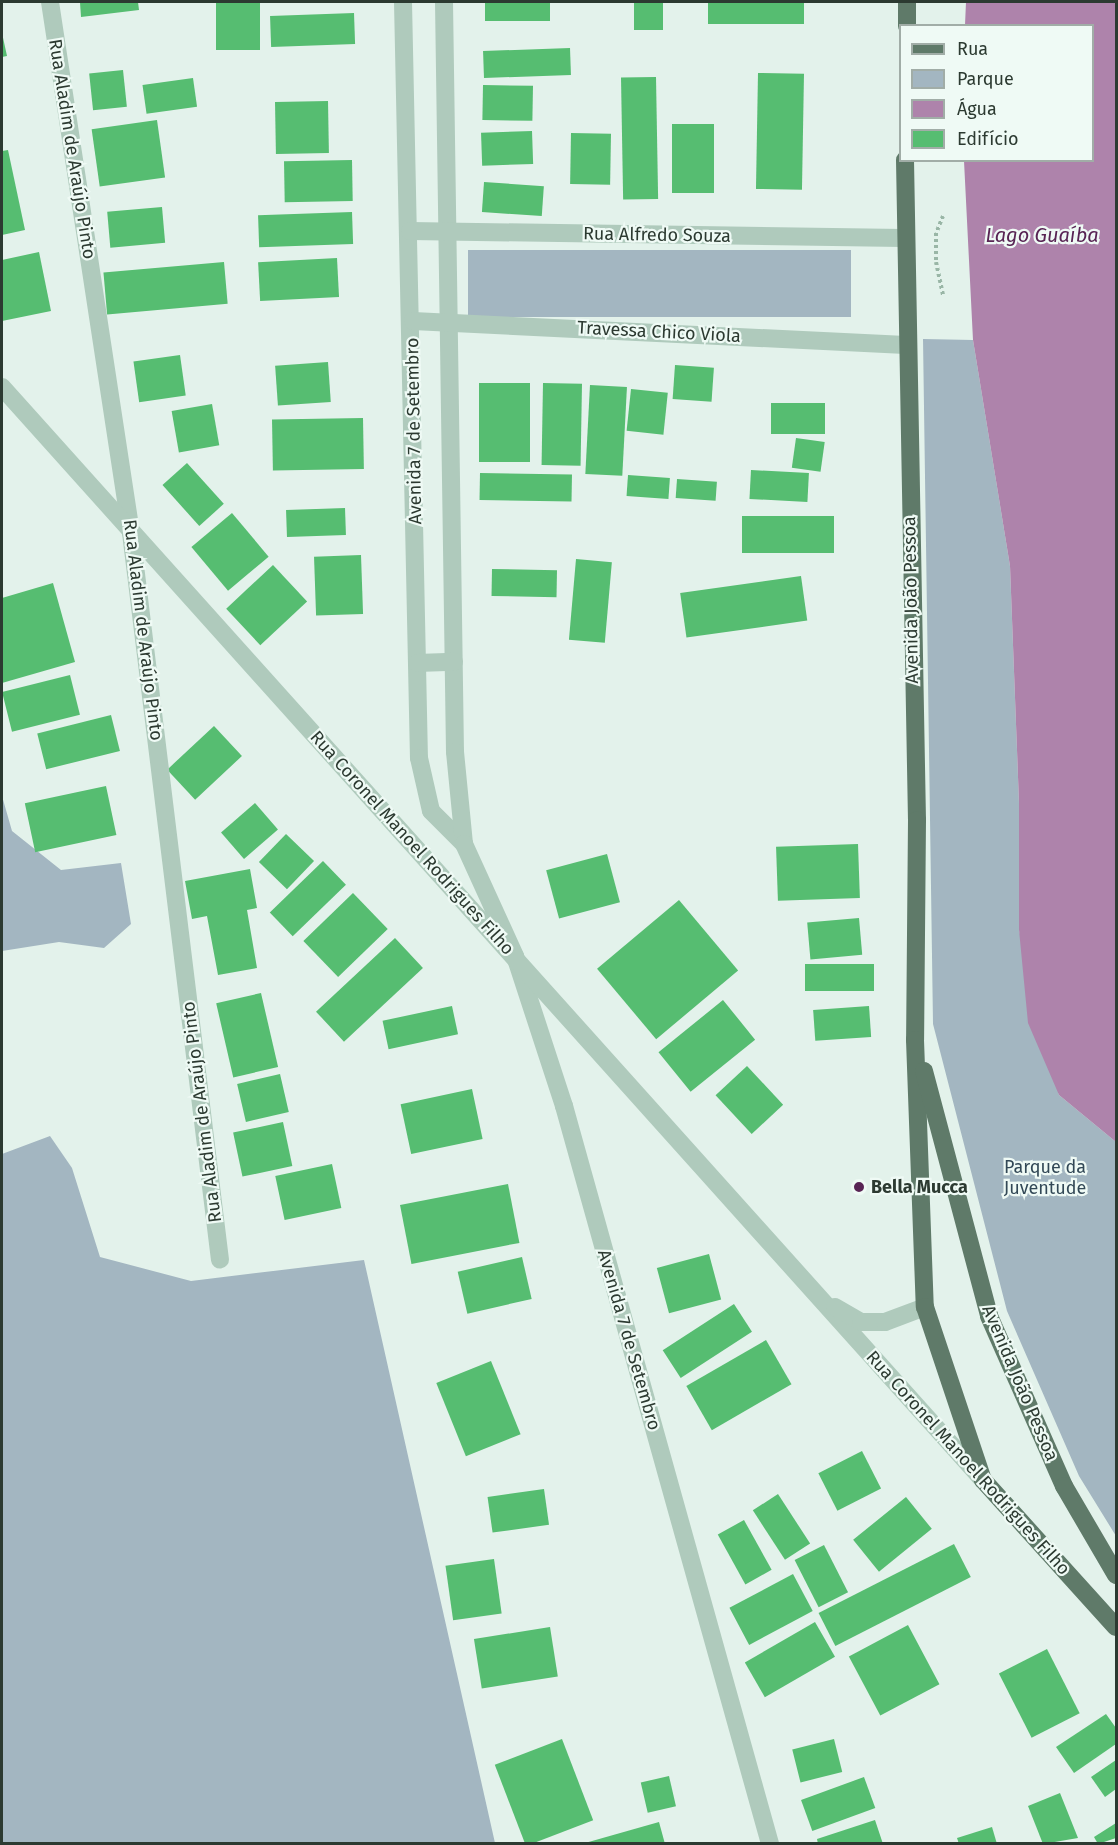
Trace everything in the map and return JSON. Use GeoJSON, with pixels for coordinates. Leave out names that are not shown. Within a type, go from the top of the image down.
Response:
{"type":"FeatureCollection","features":[{"type":"Feature","properties":{"kind":"main road"},"geometry":{"type":"LineString","coordinates":[[907,2],[907,24]]}},
{"type":"Feature","properties":{"kind":"main road","name":"Avenida João Pessoa"},"geometry":{"type":"LineString","coordinates":[[905,162],[903,238],[917,820],[915,1040],[925,1307],[983,1480]]}},
{"type":"Feature","properties":{"kind":"main road","name":"Avenida João Pessoa"},"geometry":{"type":"LineString","coordinates":[[915,1040],[989,1316],[1064,1486],[1116,1575]]}},
{"type":"Feature","properties":{"kind":"main road","name":"Rua Coronel Manoel Rodrigues Filho"},"geometry":{"type":"LineString","coordinates":[[983,1480],[1116,1627]]}},
{"type":"Feature","properties":{"kind":"street","name":"Rua Aladim de Araújo Pinto"},"geometry":{"type":"LineString","coordinates":[[50,2],[131,533],[220,1260]]}},
{"type":"Feature","properties":{"kind":"street","name":"Avenida 7 de Setembro"},"geometry":{"type":"LineString","coordinates":[[403,2],[412,321],[417,663],[422,786],[431,811],[464,844]]}},
{"type":"Feature","properties":{"kind":"street","name":"Avenida 7 de Setembro"},"geometry":{"type":"LineString","coordinates":[[444,2],[447,232],[451,322],[456,785],[464,844],[515,956],[564,1106],[770,1844]]}},
{"type":"Feature","properties":{"kind":"street","name":"Rua Alfredo Souza"},"geometry":{"type":"LineString","coordinates":[[410,231],[903,238]]}},
{"type":"Feature","properties":{"kind":"street","name":"Travessa Chico Viola"},"geometry":{"type":"LineString","coordinates":[[412,321],[905,345]]}},
{"type":"Feature","properties":{"kind":"street","name":"Rua Coronel Manoel Rodrigues Filho"},"geometry":{"type":"LineString","coordinates":[[2,387],[983,1480]]}},
{"type":"Feature","properties":{"kind":"street"},"geometry":{"type":"LineString","coordinates":[[417,663],[454,662]]}},
{"type":"Feature","properties":{"kind":"street","name":"Rua Coronel Manoel Rodrigues Filho"},"geometry":{"type":"LineString","coordinates":[[820,1299],[861,1322],[885,1322],[925,1307]]}},
{"type":"Feature","properties":{"kind":"path"},"geometry":{"type":"LineString","coordinates":[[943,216],[936,233],[936,262],[943,295]]}},
{"type":"Feature","properties":{"kind":"green space"},"geometry":{"type":"Polygon","coordinates":[[[468,250],[851,250],[851,317],[468,317],[468,250]]]}},
{"type":"Feature","properties":{"kind":"green space","name":"Parque da Juventude"},"geometry":{"type":"Polygon","coordinates":[[[923,339],[973,340],[1010,566],[1019,803],[1019,930],[1059,1095],[1116,1142],[1116,1536],[1079,1476],[1007,1311],[933,1024],[923,339]]]}},
{"type":"Feature","properties":{"kind":"green space"},"geometry":{"type":"Polygon","coordinates":[[[2,796],[12,831],[61,870],[121,863],[131,924],[104,948],[59,942],[2,951],[2,796]]]}},
{"type":"Feature","properties":{"kind":"green space"},"geometry":{"type":"Polygon","coordinates":[[[50,1136],[72,1168],[100,1257],[191,1281],[364,1260],[495,1843],[2,1843],[2,1154],[50,1136]]]}},
{"type":"Feature","properties":{"kind":"water","name":"Lago Guaíba"},"geometry":{"type":"Polygon","coordinates":[[[966,2],[1116,2],[1116,1142],[1059,1095],[1028,1023],[1019,930],[1019,803],[1010,566],[973,340],[964,162],[1094,162],[1094,24],[965,24],[966,2]]]}},
{"type":"Feature","properties":{"kind":"building"},"geometry":{"type":"Polygon","coordinates":[[[80,2],[138,2],[139,10],[81,17],[80,2]]]}},
{"type":"Feature","properties":{"kind":"building"},"geometry":{"type":"Polygon","coordinates":[[[216,2],[260,2],[260,50],[216,50],[216,2]]]}},
{"type":"Feature","properties":{"kind":"building"},"geometry":{"type":"Polygon","coordinates":[[[485,2],[550,2],[550,21],[485,21],[485,2]]]}},
{"type":"Feature","properties":{"kind":"building"},"geometry":{"type":"Polygon","coordinates":[[[634,2],[663,2],[663,30],[634,30],[634,2]]]}},
{"type":"Feature","properties":{"kind":"building"},"geometry":{"type":"Polygon","coordinates":[[[708,2],[804,2],[804,24],[708,24],[708,2]]]}},
{"type":"Feature","properties":{"kind":"building"},"geometry":{"type":"Polygon","coordinates":[[[354,13],[355,44],[271,47],[270,16],[354,13]]]}},
{"type":"Feature","properties":{"kind":"building"},"geometry":{"type":"Polygon","coordinates":[[[2,33],[7,56],[2,57],[2,33]]]}},
{"type":"Feature","properties":{"kind":"building"},"geometry":{"type":"Polygon","coordinates":[[[570,48],[571,75],[484,78],[483,51],[570,48]]]}},
{"type":"Feature","properties":{"kind":"building"},"geometry":{"type":"Polygon","coordinates":[[[123,70],[127,107],[93,110],[89,74],[123,70]]]}},
{"type":"Feature","properties":{"kind":"building"},"geometry":{"type":"Polygon","coordinates":[[[758,73],[804,74],[802,190],[756,189],[758,73]]]}},
{"type":"Feature","properties":{"kind":"building"},"geometry":{"type":"Polygon","coordinates":[[[656,77],[658,199],[623,200],[621,78],[656,77]]]}},
{"type":"Feature","properties":{"kind":"building"},"geometry":{"type":"Polygon","coordinates":[[[193,78],[197,107],[147,114],[142,85],[193,78]]]}},
{"type":"Feature","properties":{"kind":"building"},"geometry":{"type":"Polygon","coordinates":[[[483,85],[533,86],[532,121],[482,120],[483,85]]]}},
{"type":"Feature","properties":{"kind":"building"},"geometry":{"type":"Polygon","coordinates":[[[328,101],[329,153],[276,154],[275,102],[328,101]]]}},
{"type":"Feature","properties":{"kind":"building"},"geometry":{"type":"Polygon","coordinates":[[[157,120],[165,177],[100,187],[92,129],[157,120]]]}},
{"type":"Feature","properties":{"kind":"building"},"geometry":{"type":"Polygon","coordinates":[[[672,124],[714,124],[714,193],[672,193],[672,124]]]}},
{"type":"Feature","properties":{"kind":"building"},"geometry":{"type":"Polygon","coordinates":[[[532,131],[533,164],[482,166],[481,133],[532,131]]]}},
{"type":"Feature","properties":{"kind":"building"},"geometry":{"type":"Polygon","coordinates":[[[571,133],[611,134],[610,185],[570,184],[571,133]]]}},
{"type":"Feature","properties":{"kind":"building"},"geometry":{"type":"Polygon","coordinates":[[[8,150],[25,230],[2,235],[2,151],[8,150]]]}},
{"type":"Feature","properties":{"kind":"building"},"geometry":{"type":"Polygon","coordinates":[[[352,160],[353,201],[285,202],[284,161],[352,160]]]}},
{"type":"Feature","properties":{"kind":"building"},"geometry":{"type":"Polygon","coordinates":[[[484,182],[544,186],[542,216],[482,212],[484,182]]]}},
{"type":"Feature","properties":{"kind":"building"},"geometry":{"type":"Polygon","coordinates":[[[162,207],[165,243],[110,248],[107,212],[162,207]]]}},
{"type":"Feature","properties":{"kind":"building"},"geometry":{"type":"Polygon","coordinates":[[[352,212],[353,244],[259,247],[258,215],[352,212]]]}},
{"type":"Feature","properties":{"kind":"building"},"geometry":{"type":"Polygon","coordinates":[[[39,252],[51,311],[2,321],[2,260],[39,252]]]}},
{"type":"Feature","properties":{"kind":"building"},"geometry":{"type":"Polygon","coordinates":[[[337,258],[339,297],[260,301],[258,262],[337,258]]]}},
{"type":"Feature","properties":{"kind":"building"},"geometry":{"type":"Polygon","coordinates":[[[224,262],[228,304],[107,314],[103,273],[224,262]]]}},
{"type":"Feature","properties":{"kind":"building"},"geometry":{"type":"Polygon","coordinates":[[[180,355],[186,396],[139,402],[133,362],[180,355]]]}},
{"type":"Feature","properties":{"kind":"building"},"geometry":{"type":"Polygon","coordinates":[[[328,362],[331,402],[278,406],[275,366],[328,362]]]}},
{"type":"Feature","properties":{"kind":"building"},"geometry":{"type":"Polygon","coordinates":[[[675,365],[714,368],[712,402],[673,399],[675,365]]]}},
{"type":"Feature","properties":{"kind":"building"},"geometry":{"type":"Polygon","coordinates":[[[479,383],[530,383],[530,462],[479,462],[479,383]]]}},
{"type":"Feature","properties":{"kind":"building"},"geometry":{"type":"Polygon","coordinates":[[[543,383],[582,384],[581,466],[542,465],[543,383]]]}},
{"type":"Feature","properties":{"kind":"building"},"geometry":{"type":"Polygon","coordinates":[[[590,385],[627,387],[622,476],[585,474],[590,385]]]}},
{"type":"Feature","properties":{"kind":"building"},"geometry":{"type":"Polygon","coordinates":[[[631,389],[668,393],[663,435],[627,431],[631,389]]]}},
{"type":"Feature","properties":{"kind":"building"},"geometry":{"type":"Polygon","coordinates":[[[771,403],[825,403],[825,434],[771,434],[771,403]]]}},
{"type":"Feature","properties":{"kind":"building"},"geometry":{"type":"Polygon","coordinates":[[[212,404],[219,445],[179,452],[172,411],[212,404]]]}},
{"type":"Feature","properties":{"kind":"building"},"geometry":{"type":"Polygon","coordinates":[[[363,418],[364,469],[273,471],[272,420],[363,418]]]}},
{"type":"Feature","properties":{"kind":"building"},"geometry":{"type":"Polygon","coordinates":[[[796,438],[825,442],[821,472],[792,468],[796,438]]]}},
{"type":"Feature","properties":{"kind":"building"},"geometry":{"type":"Polygon","coordinates":[[[187,463],[224,504],[199,526],[162,485],[187,463]]]}},
{"type":"Feature","properties":{"kind":"building"},"geometry":{"type":"Polygon","coordinates":[[[751,470],[809,473],[807,502],[749,499],[751,470]]]}},
{"type":"Feature","properties":{"kind":"building"},"geometry":{"type":"Polygon","coordinates":[[[480,473],[572,475],[572,502],[480,500],[480,473]]]}},
{"type":"Feature","properties":{"kind":"building"},"geometry":{"type":"Polygon","coordinates":[[[628,475],[670,478],[668,499],[627,496],[628,475]]]}},
{"type":"Feature","properties":{"kind":"building"},"geometry":{"type":"Polygon","coordinates":[[[677,479],[717,482],[716,501],[676,498],[677,479]]]}},
{"type":"Feature","properties":{"kind":"building"},"geometry":{"type":"Polygon","coordinates":[[[345,508],[346,535],[287,537],[286,510],[345,508]]]}},
{"type":"Feature","properties":{"kind":"building"},"geometry":{"type":"Polygon","coordinates":[[[232,513],[269,557],[228,591],[191,547],[232,513]]]}},
{"type":"Feature","properties":{"kind":"building"},"geometry":{"type":"Polygon","coordinates":[[[742,516],[834,516],[834,553],[742,553],[742,516]]]}},
{"type":"Feature","properties":{"kind":"building"},"geometry":{"type":"Polygon","coordinates":[[[361,555],[363,614],[316,616],[314,557],[361,555]]]}},
{"type":"Feature","properties":{"kind":"building"},"geometry":{"type":"Polygon","coordinates":[[[576,559],[612,562],[605,643],[569,640],[576,559]]]}},
{"type":"Feature","properties":{"kind":"building"},"geometry":{"type":"Polygon","coordinates":[[[273,565],[307,602],[260,645],[226,609],[273,565]]]}},
{"type":"Feature","properties":{"kind":"building"},"geometry":{"type":"Polygon","coordinates":[[[492,569],[557,570],[557,597],[492,596],[492,569]]]}},
{"type":"Feature","properties":{"kind":"building"},"geometry":{"type":"Polygon","coordinates":[[[801,576],[807,621],[686,638],[680,593],[801,576]]]}},
{"type":"Feature","properties":{"kind":"building"},"geometry":{"type":"Polygon","coordinates":[[[53,583],[75,662],[2,683],[2,598],[53,583]]]}},
{"type":"Feature","properties":{"kind":"building"},"geometry":{"type":"Polygon","coordinates":[[[70,675],[80,715],[12,732],[2,692],[70,675]]]}},
{"type":"Feature","properties":{"kind":"building"},"geometry":{"type":"Polygon","coordinates":[[[111,715],[120,751],[46,769],[37,733],[111,715]]]}},
{"type":"Feature","properties":{"kind":"building"},"geometry":{"type":"Polygon","coordinates":[[[214,726],[242,756],[195,800],[167,770],[214,726]]]}},
{"type":"Feature","properties":{"kind":"building"},"geometry":{"type":"Polygon","coordinates":[[[106,786],[116,835],[35,852],[25,803],[106,786]]]}},
{"type":"Feature","properties":{"kind":"building"},"geometry":{"type":"Polygon","coordinates":[[[255,803],[278,829],[244,859],[221,833],[255,803]]]}},
{"type":"Feature","properties":{"kind":"building"},"geometry":{"type":"Polygon","coordinates":[[[286,834],[314,861],[287,889],[259,862],[286,834]]]}},
{"type":"Feature","properties":{"kind":"building"},"geometry":{"type":"Polygon","coordinates":[[[858,844],[860,898],[778,901],[776,847],[858,844]]]}},
{"type":"Feature","properties":{"kind":"building"},"geometry":{"type":"Polygon","coordinates":[[[607,854],[620,902],[559,919],[546,870],[607,854]]]}},
{"type":"Feature","properties":{"kind":"building"},"geometry":{"type":"Polygon","coordinates":[[[323,861],[346,885],[293,936],[270,912],[323,861]]]}},
{"type":"Feature","properties":{"kind":"building"},"geometry":{"type":"Polygon","coordinates":[[[250,869],[257,908],[247,910],[257,968],[218,975],[207,916],[192,919],[185,881],[250,869]]]}},
{"type":"Feature","properties":{"kind":"building"},"geometry":{"type":"Polygon","coordinates":[[[353,893],[388,929],[338,977],[303,941],[353,893]]]}},
{"type":"Feature","properties":{"kind":"building"},"geometry":{"type":"Polygon","coordinates":[[[679,900],[738,970],[656,1039],[597,969],[679,900]]]}},
{"type":"Feature","properties":{"kind":"building"},"geometry":{"type":"Polygon","coordinates":[[[859,918],[862,955],[810,959],[807,923],[859,918]]]}},
{"type":"Feature","properties":{"kind":"building"},"geometry":{"type":"Polygon","coordinates":[[[395,938],[423,968],[344,1042],[316,1012],[395,938]]]}},
{"type":"Feature","properties":{"kind":"building"},"geometry":{"type":"Polygon","coordinates":[[[805,964],[874,964],[874,991],[805,991],[805,964]]]}},
{"type":"Feature","properties":{"kind":"building"},"geometry":{"type":"Polygon","coordinates":[[[261,993],[278,1067],[233,1077],[216,1003],[261,993]]]}},
{"type":"Feature","properties":{"kind":"building"},"geometry":{"type":"Polygon","coordinates":[[[723,1000],[755,1040],[691,1092],[658,1052],[723,1000]]]}},
{"type":"Feature","properties":{"kind":"building"},"geometry":{"type":"Polygon","coordinates":[[[452,1006],[458,1034],[389,1049],[383,1021],[452,1006]]]}},
{"type":"Feature","properties":{"kind":"building"},"geometry":{"type":"Polygon","coordinates":[[[869,1006],[871,1037],[815,1041],[813,1010],[869,1006]]]}},
{"type":"Feature","properties":{"kind":"building"},"geometry":{"type":"Polygon","coordinates":[[[747,1066],[783,1105],[752,1134],[716,1095],[747,1066]]]}},
{"type":"Feature","properties":{"kind":"building"},"geometry":{"type":"Polygon","coordinates":[[[280,1074],[289,1112],[246,1122],[237,1084],[280,1074]]]}},
{"type":"Feature","properties":{"kind":"building"},"geometry":{"type":"Polygon","coordinates":[[[472,1089],[483,1139],[411,1154],[401,1104],[472,1089]]]}},
{"type":"Feature","properties":{"kind":"building"},"geometry":{"type":"Polygon","coordinates":[[[283,1122],[292,1166],[242,1177],[233,1133],[283,1122]]]}},
{"type":"Feature","properties":{"kind":"building"},"geometry":{"type":"Polygon","coordinates":[[[332,1164],[341,1208],[285,1220],[275,1176],[332,1164]]]}},
{"type":"Feature","properties":{"kind":"building"},"geometry":{"type":"Polygon","coordinates":[[[508,1184],[519,1243],[411,1264],[400,1205],[508,1184]]]}},
{"type":"Feature","properties":{"kind":"building"},"geometry":{"type":"Polygon","coordinates":[[[709,1254],[721,1299],[669,1313],[657,1268],[709,1254]]]}},
{"type":"Feature","properties":{"kind":"building"},"geometry":{"type":"Polygon","coordinates":[[[522,1257],[532,1299],[467,1314],[458,1272],[522,1257]]]}},
{"type":"Feature","properties":{"kind":"building"},"geometry":{"type":"Polygon","coordinates":[[[734,1304],[752,1332],[681,1378],[663,1350],[734,1304]]]}},
{"type":"Feature","properties":{"kind":"building"},"geometry":{"type":"Polygon","coordinates":[[[766,1340],[792,1384],[712,1430],[686,1386],[766,1340]]]}},
{"type":"Feature","properties":{"kind":"building"},"geometry":{"type":"Polygon","coordinates":[[[491,1361],[521,1434],[466,1456],[436,1383],[491,1361]]]}},
{"type":"Feature","properties":{"kind":"building"},"geometry":{"type":"Polygon","coordinates":[[[862,1451],[881,1488],[837,1511],[818,1473],[862,1451]]]}},
{"type":"Feature","properties":{"kind":"building"},"geometry":{"type":"Polygon","coordinates":[[[544,1489],[549,1525],[493,1533],[488,1497],[544,1489]]]}},
{"type":"Feature","properties":{"kind":"building"},"geometry":{"type":"Polygon","coordinates":[[[778,1494],[810,1543],[785,1560],[753,1510],[778,1494]]]}},
{"type":"Feature","properties":{"kind":"building"},"geometry":{"type":"Polygon","coordinates":[[[906,1497],[932,1529],[879,1572],[853,1540],[906,1497]]]}},
{"type":"Feature","properties":{"kind":"building"},"geometry":{"type":"Polygon","coordinates":[[[744,1520],[772,1570],[745,1584],[718,1535],[744,1520]]]}},
{"type":"Feature","properties":{"kind":"building"},"geometry":{"type":"Polygon","coordinates":[[[954,1544],[971,1577],[835,1646],[819,1613],[954,1544]]]}},
{"type":"Feature","properties":{"kind":"building"},"geometry":{"type":"Polygon","coordinates":[[[824,1545],[848,1592],[819,1607],[795,1560],[824,1545]]]}},
{"type":"Feature","properties":{"kind":"building"},"geometry":{"type":"Polygon","coordinates":[[[494,1559],[502,1613],[453,1620],[445,1566],[494,1559]]]}},
{"type":"Feature","properties":{"kind":"building"},"geometry":{"type":"Polygon","coordinates":[[[793,1574],[813,1611],[749,1645],[729,1608],[793,1574]]]}},
{"type":"Feature","properties":{"kind":"building"},"geometry":{"type":"Polygon","coordinates":[[[815,1622],[835,1657],[765,1697],[745,1662],[815,1622]]]}},
{"type":"Feature","properties":{"kind":"building"},"geometry":{"type":"Polygon","coordinates":[[[908,1625],[939,1684],[880,1716],[849,1656],[908,1625]]]}},
{"type":"Feature","properties":{"kind":"building"},"geometry":{"type":"Polygon","coordinates":[[[550,1627],[558,1676],[482,1688],[474,1639],[550,1627]]]}},
{"type":"Feature","properties":{"kind":"building"},"geometry":{"type":"Polygon","coordinates":[[[1047,1649],[1080,1713],[1032,1738],[999,1674],[1047,1649]]]}},
{"type":"Feature","properties":{"kind":"building"},"geometry":{"type":"Polygon","coordinates":[[[1106,1714],[1116,1728],[1116,1744],[1074,1773],[1056,1747],[1106,1714]]]}},
{"type":"Feature","properties":{"kind":"building"},"geometry":{"type":"Polygon","coordinates":[[[562,1739],[593,1820],[531,1844],[525,1844],[495,1765],[562,1739]]]}},
{"type":"Feature","properties":{"kind":"building"},"geometry":{"type":"Polygon","coordinates":[[[834,1739],[842,1772],[801,1782],[792,1749],[834,1739]]]}},
{"type":"Feature","properties":{"kind":"building"},"geometry":{"type":"Polygon","coordinates":[[[1116,1760],[1116,1789],[1105,1797],[1091,1777],[1116,1760]]]}},
{"type":"Feature","properties":{"kind":"building"},"geometry":{"type":"Polygon","coordinates":[[[669,1776],[676,1806],[648,1813],[641,1783],[669,1776]]]}},
{"type":"Feature","properties":{"kind":"building"},"geometry":{"type":"Polygon","coordinates":[[[864,1777],[875,1808],[812,1831],[801,1800],[864,1777]]]}},
{"type":"Feature","properties":{"kind":"building"},"geometry":{"type":"Polygon","coordinates":[[[1060,1793],[1078,1838],[1043,1844],[1028,1806],[1060,1793]]]}},
{"type":"Feature","properties":{"kind":"building"},"geometry":{"type":"Polygon","coordinates":[[[875,1820],[883,1844],[818,1844],[817,1839],[875,1820]]]}},
{"type":"Feature","properties":{"kind":"building"},"geometry":{"type":"Polygon","coordinates":[[[659,1822],[665,1844],[585,1844],[585,1843],[659,1822]]]}},
{"type":"Feature","properties":{"kind":"building"},"geometry":{"type":"Polygon","coordinates":[[[1116,1823],[1116,1838],[1098,1844],[1094,1837],[1116,1823]]]}},
{"type":"Feature","properties":{"kind":"building"},"geometry":{"type":"Polygon","coordinates":[[[992,1827],[997,1844],[959,1844],[957,1838],[992,1827]]]}},
{"type":"Feature","properties":{"kind":"place","name":"Bella Mucca"},"geometry":{"type":"Point","coordinates":[859,1187]}}]}
